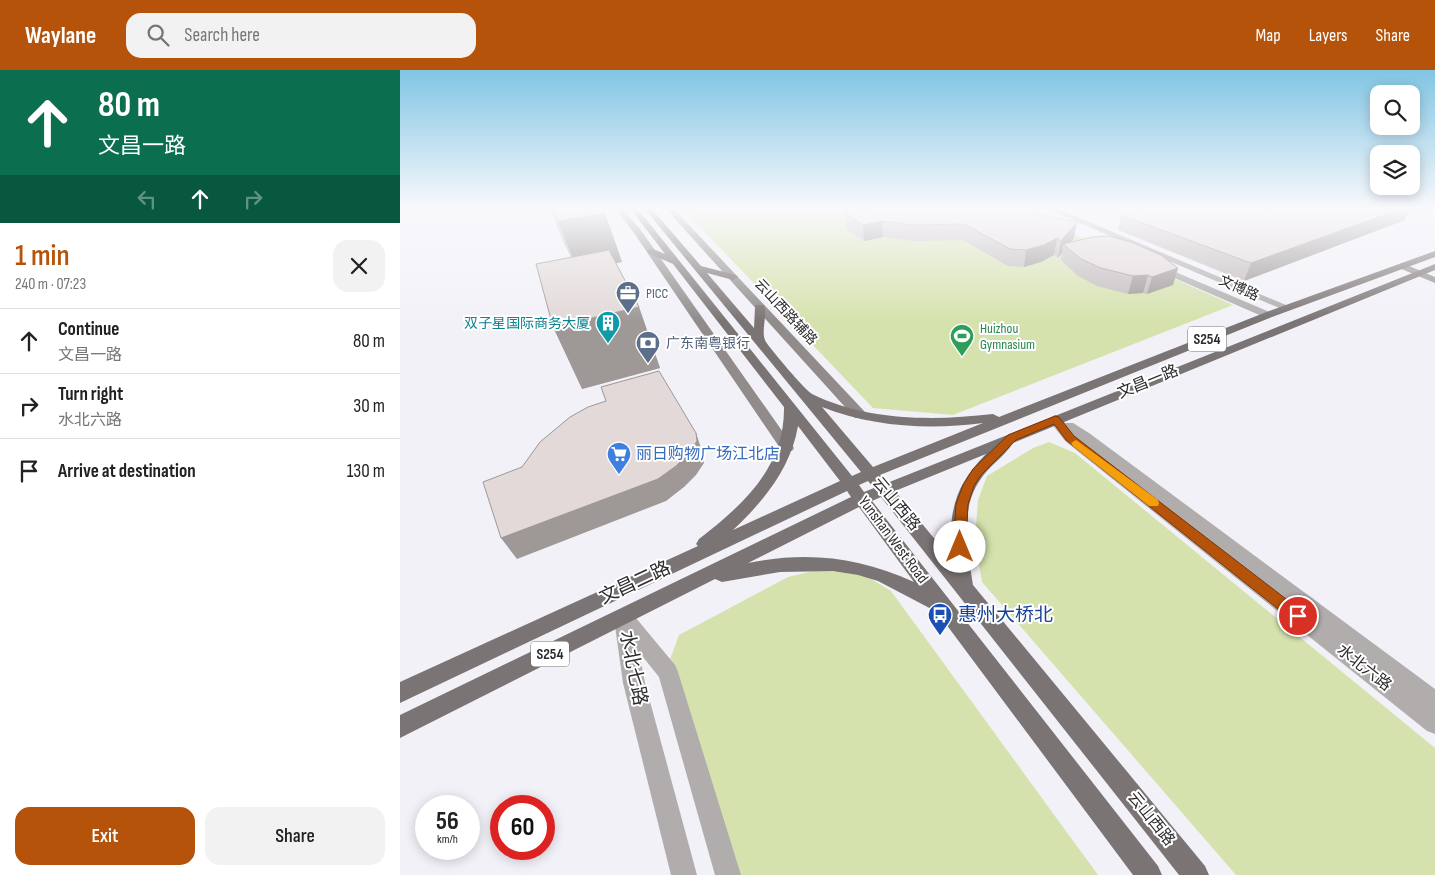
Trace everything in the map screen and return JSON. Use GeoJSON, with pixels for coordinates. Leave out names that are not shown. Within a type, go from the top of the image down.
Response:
{"type":"FeatureCollection","features":[{"type":"Feature","properties":{"kind":"main road"},"geometry":{"type":"LineString","coordinates":[[646,246],[787,448]]}},
{"type":"Feature","properties":{"kind":"main road","name":"Yunshan West Road"},"geometry":{"type":"LineString","coordinates":[[664,246],[791,407],[1148,875]]}},
{"type":"Feature","properties":{"kind":"main road","name":"云山西路"},"geometry":{"type":"LineString","coordinates":[[678,246],[964,586],[1196,875]]}},
{"type":"Feature","properties":{"kind":"main road","name":"云山西路辅路"},"geometry":{"type":"LineString","coordinates":[[703,246],[860,416]]}},
{"type":"Feature","properties":{"kind":"main road"},"geometry":{"type":"LineString","coordinates":[[650,251],[677,262]]}},
{"type":"Feature","properties":{"kind":"main road","name":"文昌一路"},"geometry":{"type":"LineString","coordinates":[[871,473],[1288,308],[1435,254]]}},
{"type":"Feature","properties":{"kind":"main road"},"geometry":{"type":"LineString","coordinates":[[1402,266],[1428,271],[1435,280]]}},
{"type":"Feature","properties":{"kind":"main road"},"geometry":{"type":"LineString","coordinates":[[697,268],[733,277]]}},
{"type":"Feature","properties":{"kind":"main road","name":"文昌一路"},"geometry":{"type":"LineString","coordinates":[[861,499],[1055,419],[1428,271]]}},
{"type":"Feature","properties":{"kind":"main road"},"geometry":{"type":"LineString","coordinates":[[759,341],[760,307]]}},
{"type":"Feature","properties":{"kind":"main road"},"geometry":{"type":"LineString","coordinates":[[805,395],[837,409],[860,416],[894,421],[960,421],[1014,415]]}},
{"type":"Feature","properties":{"kind":"main road"},"geometry":{"type":"LineString","coordinates":[[677,564],[714,537],[740,514],[766,482],[787,448],[793,420],[791,407]]}},
{"type":"Feature","properties":{"kind":"main road"},"geometry":{"type":"LineString","coordinates":[[964,586],[960,547],[962,504],[968,485],[977,472],[1012,437]]}},
{"type":"Feature","properties":{"kind":"main road","name":"文昌二路"},"geometry":{"type":"LineString","coordinates":[[400,693],[871,473]]}},
{"type":"Feature","properties":{"kind":"main road","name":"文昌二路"},"geometry":{"type":"LineString","coordinates":[[400,727],[624,618],[861,499]]}},
{"type":"Feature","properties":{"kind":"main road"},"geometry":{"type":"LineString","coordinates":[[700,580],[774,565],[805,562],[838,564],[870,570],[896,580],[948,612]]}},
{"type":"Feature","properties":{"kind":"street","name":"文博路"},"geometry":{"type":"LineString","coordinates":[[1136,246],[1288,308]]}},
{"type":"Feature","properties":{"kind":"street","name":"文博路"},"geometry":{"type":"LineString","coordinates":[[1151,264],[1268,316]]}},
{"type":"Feature","properties":{"kind":"street","name":"水北六路"},"geometry":{"type":"LineString","coordinates":[[1055,419],[1084,436],[1435,702]]}},
{"type":"Feature","properties":{"kind":"street","name":"水北六路"},"geometry":{"type":"LineString","coordinates":[[1055,419],[1070,438],[1435,723]]}},
{"type":"Feature","properties":{"kind":"street","name":"水北七路"},"geometry":{"type":"LineString","coordinates":[[624,618],[634,683],[684,875]]}},
{"type":"Feature","properties":{"kind":"street","name":"水北七路"},"geometry":{"type":"LineString","coordinates":[[624,618],[668,672],[728,875]]}},
{"type":"Feature","properties":{"kind":"green space","name":"Huizhou Gymnasium"},"geometry":{"type":"Polygon","coordinates":[[[718,246],[1100,246],[1233,305],[953,415],[873,408],[718,246]]]}},
{"type":"Feature","properties":{"kind":"green space"},"geometry":{"type":"Polygon","coordinates":[[[1049,442],[1075,453],[1435,748],[1435,875],[1236,875],[982,582],[975,539],[978,500],[987,476],[1033,448],[1049,442]]]}},
{"type":"Feature","properties":{"kind":"green space"},"geometry":{"type":"Polygon","coordinates":[[[826,568],[868,577],[891,591],[1098,875],[723,875],[665,673],[679,635],[788,577],[826,568]]]}},
{"type":"Feature","properties":{"kind":"building"},"geometry":{"type":"Polygon","coordinates":[[[1004,246],[1042,246],[1026,250],[1010,249],[1004,246]]]}},
{"type":"Feature","properties":{"kind":"building"},"geometry":{"type":"Polygon","coordinates":[[[1065,246],[1139,246],[1161,255],[1178,268],[1152,277],[1148,275],[1133,276],[1101,268],[1081,259],[1065,246]]]}},
{"type":"Feature","properties":{"kind":"building"},"geometry":{"type":"Polygon","coordinates":[[[1204,246],[1299,246],[1251,263],[1204,246]]]}},
{"type":"Feature","properties":{"kind":"building"},"geometry":{"type":"Polygon","coordinates":[[[609,250],[639,307],[553,327],[536,264],[609,250]]]}},
{"type":"Feature","properties":{"kind":"building","name":"丽日购物广场江北店"},"geometry":{"type":"Polygon","coordinates":[[[659,371],[696,433],[697,441],[688,454],[676,466],[658,479],[501,538],[483,482],[522,467],[540,442],[570,417],[588,407],[606,401],[601,387],[659,371]]]}},
{"type":"Feature","properties":{"kind":"slow traffic"},"geometry":{"type":"LineString","coordinates":[[1076,443],[1153,503]]}},
{"type":"Feature","properties":{"kind":"place","name":"PICC"},"geometry":{"type":"Point","coordinates":[628,314]}},
{"type":"Feature","properties":{"kind":"place","name":"双子星国际商务大厦"},"geometry":{"type":"Point","coordinates":[608,344]}},
{"type":"Feature","properties":{"kind":"place","name":"Huizhou Gymnasium"},"geometry":{"type":"Point","coordinates":[962,357]}},
{"type":"Feature","properties":{"kind":"place","name":"广东南粤银行"},"geometry":{"type":"Point","coordinates":[648,364]}},
{"type":"Feature","properties":{"kind":"place","name":"丽日购物广场江北店"},"geometry":{"type":"Point","coordinates":[619,475]}},
{"type":"Feature","properties":{"kind":"place","name":"惠州大桥北"},"geometry":{"type":"Point","coordinates":[940,636]}},
{"type":"Feature","properties":{"kind":"route"},"geometry":{"type":"LineString","coordinates":[[960,547],[962,504],[968,485],[977,472],[1012,437],[1055,419],[1070,438],[1298,616]]}}]}
